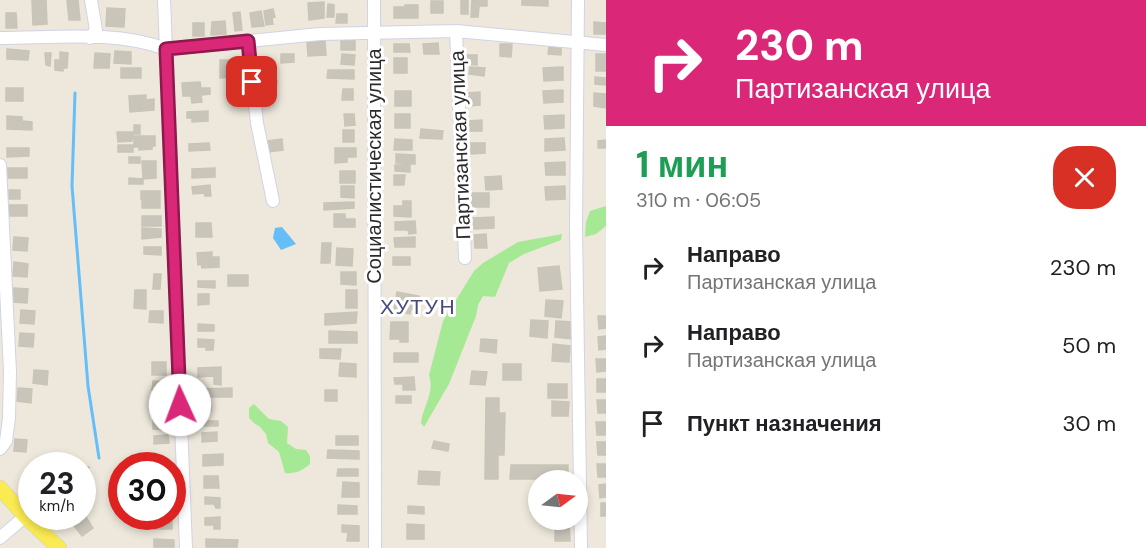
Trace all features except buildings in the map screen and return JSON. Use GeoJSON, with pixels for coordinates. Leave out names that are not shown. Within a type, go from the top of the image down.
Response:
{"type":"FeatureCollection","features":[{"type":"Feature","properties":{"kind":"main road"},"geometry":{"type":"LineString","coordinates":[[0,480],[18,501]]}},
{"type":"Feature","properties":{"kind":"main road"},"geometry":{"type":"LineString","coordinates":[[0,488],[18,504]]}},
{"type":"Feature","properties":{"kind":"main road"},"geometry":{"type":"LineString","coordinates":[[43,530],[59,548]]}},
{"type":"Feature","properties":{"kind":"main road"},"geometry":{"type":"LineString","coordinates":[[46,530],[66,548]]}},
{"type":"Feature","properties":{"kind":"street"},"geometry":{"type":"LineString","coordinates":[[90,38],[96,30],[91,0]]}},
{"type":"Feature","properties":{"kind":"street"},"geometry":{"type":"LineString","coordinates":[[164,0],[186,548]]}},
{"type":"Feature","properties":{"kind":"street","name":"Социалистическая улица"},"geometry":{"type":"LineString","coordinates":[[374,0],[375,548]]}},
{"type":"Feature","properties":{"kind":"street"},"geometry":{"type":"LineString","coordinates":[[578,0],[576,229],[581,548]]}},
{"type":"Feature","properties":{"kind":"street","name":"Партизанская улица"},"geometry":{"type":"LineString","coordinates":[[0,38],[142,40],[166,49],[320,34],[456,32],[606,45]]}},
{"type":"Feature","properties":{"kind":"street","name":"Партизанская улица"},"geometry":{"type":"LineString","coordinates":[[456,32],[465,258]]}},
{"type":"Feature","properties":{"kind":"street"},"geometry":{"type":"LineString","coordinates":[[248,41],[257,123],[273,201]]}},
{"type":"Feature","properties":{"kind":"street"},"geometry":{"type":"LineString","coordinates":[[0,165],[10,372],[9,418],[6,441],[0,449]]}},
{"type":"Feature","properties":{"kind":"street"},"geometry":{"type":"LineString","coordinates":[[0,538],[18,524]]}},
{"type":"Feature","properties":{"kind":"green space"},"geometry":{"type":"Polygon","coordinates":[[[606,206],[606,226],[596,234],[585,237],[586,222],[590,211],[606,206]]]}},
{"type":"Feature","properties":{"kind":"green space"},"geometry":{"type":"Polygon","coordinates":[[[562,234],[561,240],[524,254],[509,263],[495,297],[483,296],[449,384],[424,427],[421,423],[431,388],[429,375],[443,321],[474,271],[518,242],[562,234]]]}},
{"type":"Feature","properties":{"kind":"green space"},"geometry":{"type":"Polygon","coordinates":[[[254,404],[269,419],[281,421],[288,427],[287,443],[296,449],[306,450],[310,456],[310,464],[298,472],[285,473],[279,452],[268,443],[266,434],[260,427],[249,418],[249,408],[254,404]]]}},
{"type":"Feature","properties":{"kind":"water"},"geometry":{"type":"Polygon","coordinates":[[[282,227],[296,244],[281,250],[273,238],[275,228],[282,227]]]}},
{"type":"Feature","properties":{"kind":"waterway"},"geometry":{"type":"LineString","coordinates":[[75,93],[72,186],[88,386],[99,458]]}},
{"type":"Feature","properties":{"kind":"district","name":"ХУТУН"},"geometry":{"type":"Point","coordinates":[418,307]}},
{"type":"Feature","properties":{"kind":"route"},"geometry":{"type":"LineString","coordinates":[[180,405],[166,49],[248,41],[252,82]]}}]}
